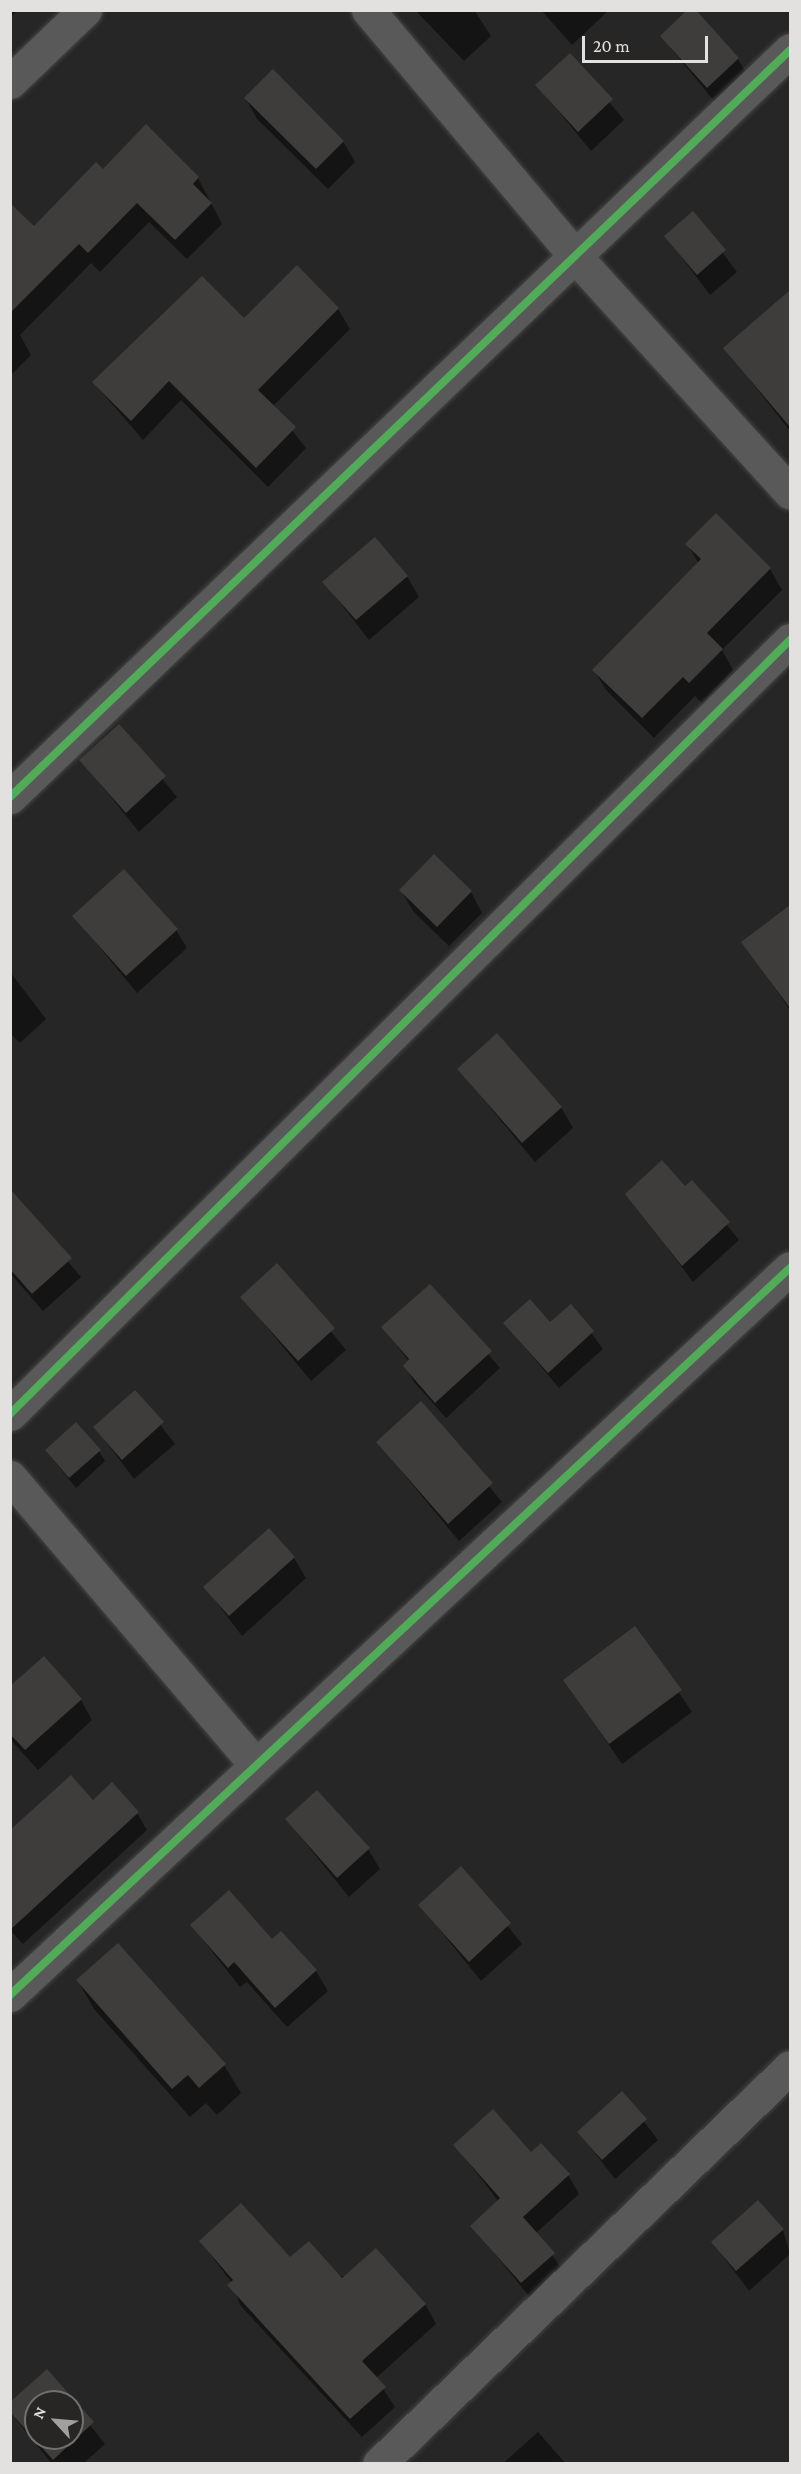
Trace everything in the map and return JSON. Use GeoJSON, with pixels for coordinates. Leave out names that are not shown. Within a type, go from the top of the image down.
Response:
{"type":"FeatureCollection","features":[{"type":"Feature","properties":{"kind":"street"},"geometry":{"type":"LineString","coordinates":[[10,82],[85,10]]}},
{"type":"Feature","properties":{"kind":"street"},"geometry":{"type":"LineString","coordinates":[[368,10],[574,255],[790,492]]}},
{"type":"Feature","properties":{"kind":"street"},"geometry":{"type":"LineString","coordinates":[[10,797],[790,50]]}},
{"type":"Feature","properties":{"kind":"street"},"geometry":{"type":"LineString","coordinates":[[10,1414],[790,640]]}},
{"type":"Feature","properties":{"kind":"street"},"geometry":{"type":"LineString","coordinates":[[10,1995],[790,1268]]}},
{"type":"Feature","properties":{"kind":"street"},"geometry":{"type":"LineString","coordinates":[[10,1477],[256,1765]]}},
{"type":"Feature","properties":{"kind":"street"},"geometry":{"type":"LineString","coordinates":[[379,2463],[790,2067]]}},
{"type":"Feature","properties":{"kind":"building"},"geometry":{"type":"Polygon","coordinates":[[[687,10],[696,10],[739,58],[707,88],[660,36],[687,10]]]}},
{"type":"Feature","properties":{"kind":"building"},"geometry":{"type":"Polygon","coordinates":[[[570,53],[613,99],[578,132],[535,85],[570,53]]]}},
{"type":"Feature","properties":{"kind":"building"},"geometry":{"type":"Polygon","coordinates":[[[273,69],[344,141],[316,169],[244,98],[273,69]]]}},
{"type":"Feature","properties":{"kind":"building"},"geometry":{"type":"Polygon","coordinates":[[[146,124],[199,177],[193,184],[212,203],[175,240],[137,203],[88,253],[79,244],[10,313],[10,203],[34,226],[96,162],[103,169],[146,124]]]}},
{"type":"Feature","properties":{"kind":"building"},"geometry":{"type":"Polygon","coordinates":[[[693,211],[726,250],[697,275],[664,236],[693,211]]]}},
{"type":"Feature","properties":{"kind":"building"},"geometry":{"type":"Polygon","coordinates":[[[297,265],[339,308],[258,390],[296,427],[256,468],[169,381],[131,421],[92,382],[202,276],[244,318],[297,265]]]}},
{"type":"Feature","properties":{"kind":"building"},"geometry":{"type":"Polygon","coordinates":[[[790,290],[790,427],[723,348],[790,290]]]}},
{"type":"Feature","properties":{"kind":"building"},"geometry":{"type":"Polygon","coordinates":[[[716,513],[771,568],[707,633],[723,649],[689,683],[683,677],[642,718],[592,670],[701,559],[685,544],[716,513]]]}},
{"type":"Feature","properties":{"kind":"building"},"geometry":{"type":"Polygon","coordinates":[[[375,537],[408,576],[356,620],[322,582],[375,537]]]}},
{"type":"Feature","properties":{"kind":"building"},"geometry":{"type":"Polygon","coordinates":[[[119,724],[166,776],[126,813],[79,760],[119,724]]]}},
{"type":"Feature","properties":{"kind":"building"},"geometry":{"type":"Polygon","coordinates":[[[434,854],[472,891],[437,927],[399,890],[434,854]]]}},
{"type":"Feature","properties":{"kind":"building"},"geometry":{"type":"Polygon","coordinates":[[[124,869],[178,929],[126,976],[72,916],[124,869]]]}},
{"type":"Feature","properties":{"kind":"building"},"geometry":{"type":"Polygon","coordinates":[[[790,905],[790,1008],[741,942],[790,905]]]}},
{"type":"Feature","properties":{"kind":"building"},"geometry":{"type":"Polygon","coordinates":[[[497,1033],[562,1107],[522,1143],[457,1069],[497,1033]]]}},
{"type":"Feature","properties":{"kind":"building"},"geometry":{"type":"Polygon","coordinates":[[[662,1160],[685,1186],[692,1180],[730,1222],[682,1266],[625,1194],[662,1160]]]}},
{"type":"Feature","properties":{"kind":"building"},"geometry":{"type":"Polygon","coordinates":[[[10,1189],[72,1258],[32,1294],[10,1269],[10,1189]]]}},
{"type":"Feature","properties":{"kind":"building"},"geometry":{"type":"Polygon","coordinates":[[[277,1263],[335,1328],[298,1361],[240,1297],[277,1263]]]}},
{"type":"Feature","properties":{"kind":"building"},"geometry":{"type":"Polygon","coordinates":[[[430,1284],[492,1351],[435,1403],[403,1366],[409,1359],[381,1327],[430,1284]]]}},
{"type":"Feature","properties":{"kind":"building"},"geometry":{"type":"Polygon","coordinates":[[[530,1299],[550,1322],[571,1304],[594,1331],[548,1373],[503,1323],[530,1299]]]}},
{"type":"Feature","properties":{"kind":"building"},"geometry":{"type":"Polygon","coordinates":[[[135,1390],[164,1422],[122,1460],[93,1427],[135,1390]]]}},
{"type":"Feature","properties":{"kind":"building"},"geometry":{"type":"Polygon","coordinates":[[[421,1401],[493,1483],[448,1524],[376,1442],[421,1401]]]}},
{"type":"Feature","properties":{"kind":"building"},"geometry":{"type":"Polygon","coordinates":[[[76,1422],[101,1450],[69,1478],[45,1450],[76,1422]]]}},
{"type":"Feature","properties":{"kind":"building"},"geometry":{"type":"Polygon","coordinates":[[[269,1528],[295,1557],[229,1616],[203,1587],[269,1528]]]}},
{"type":"Feature","properties":{"kind":"building"},"geometry":{"type":"Polygon","coordinates":[[[635,1626],[682,1690],[609,1744],[563,1680],[635,1626]]]}},
{"type":"Feature","properties":{"kind":"building"},"geometry":{"type":"Polygon","coordinates":[[[44,1656],[82,1699],[25,1750],[10,1734],[10,1686],[44,1656]]]}},
{"type":"Feature","properties":{"kind":"building"},"geometry":{"type":"Polygon","coordinates":[[[71,1775],[93,1800],[112,1782],[139,1812],[10,1930],[10,1830],[71,1775]]]}},
{"type":"Feature","properties":{"kind":"building"},"geometry":{"type":"Polygon","coordinates":[[[317,1790],[370,1848],[337,1878],[285,1819],[317,1790]]]}},
{"type":"Feature","properties":{"kind":"building"},"geometry":{"type":"Polygon","coordinates":[[[461,1866],[511,1923],[469,1962],[418,1905],[461,1866]]]}},
{"type":"Feature","properties":{"kind":"building"},"geometry":{"type":"Polygon","coordinates":[[[229,1890],[272,1939],[281,1931],[317,1970],[275,2008],[234,1962],[228,1968],[190,1925],[229,1890]]]}},
{"type":"Feature","properties":{"kind":"building"},"geometry":{"type":"Polygon","coordinates":[[[118,1943],[226,2064],[199,2088],[188,2075],[172,2089],[76,1980],[118,1943]]]}},
{"type":"Feature","properties":{"kind":"building"},"geometry":{"type":"Polygon","coordinates":[[[622,2091],[647,2119],[602,2160],[577,2132],[622,2091]]]}},
{"type":"Feature","properties":{"kind":"building"},"geometry":{"type":"Polygon","coordinates":[[[493,2109],[531,2152],[541,2143],[570,2174],[523,2217],[555,2253],[521,2283],[470,2226],[500,2198],[453,2145],[493,2109]]]}},
{"type":"Feature","properties":{"kind":"building"},"geometry":{"type":"Polygon","coordinates":[[[758,2200],[784,2229],[736,2271],[711,2242],[758,2200]]]}},
{"type":"Feature","properties":{"kind":"building"},"geometry":{"type":"Polygon","coordinates":[[[241,2203],[290,2257],[309,2241],[342,2278],[376,2248],[426,2304],[362,2361],[386,2387],[350,2419],[227,2285],[233,2280],[199,2241],[241,2203]]]}},
{"type":"Feature","properties":{"kind":"building"},"geometry":{"type":"Polygon","coordinates":[[[47,2369],[66,2390],[24,2390],[24,2428],[10,2412],[10,2402],[47,2369]]]}},
{"type":"Feature","properties":{"kind":"building"},"geometry":{"type":"Polygon","coordinates":[[[84,2411],[94,2422],[84,2431],[84,2411]]]}},
{"type":"Feature","properties":{"kind":"building"},"geometry":{"type":"Polygon","coordinates":[[[44,2450],[64,2450],[53,2460],[44,2450]]]}},
{"type":"Feature","properties":{"kind":"cycle path"},"geometry":{"type":"LineString","coordinates":[[10,797],[790,50]]}},
{"type":"Feature","properties":{"kind":"cycle path"},"geometry":{"type":"LineString","coordinates":[[10,1414],[790,640]]}},
{"type":"Feature","properties":{"kind":"cycle path"},"geometry":{"type":"LineString","coordinates":[[10,1995],[790,1268]]}}]}
